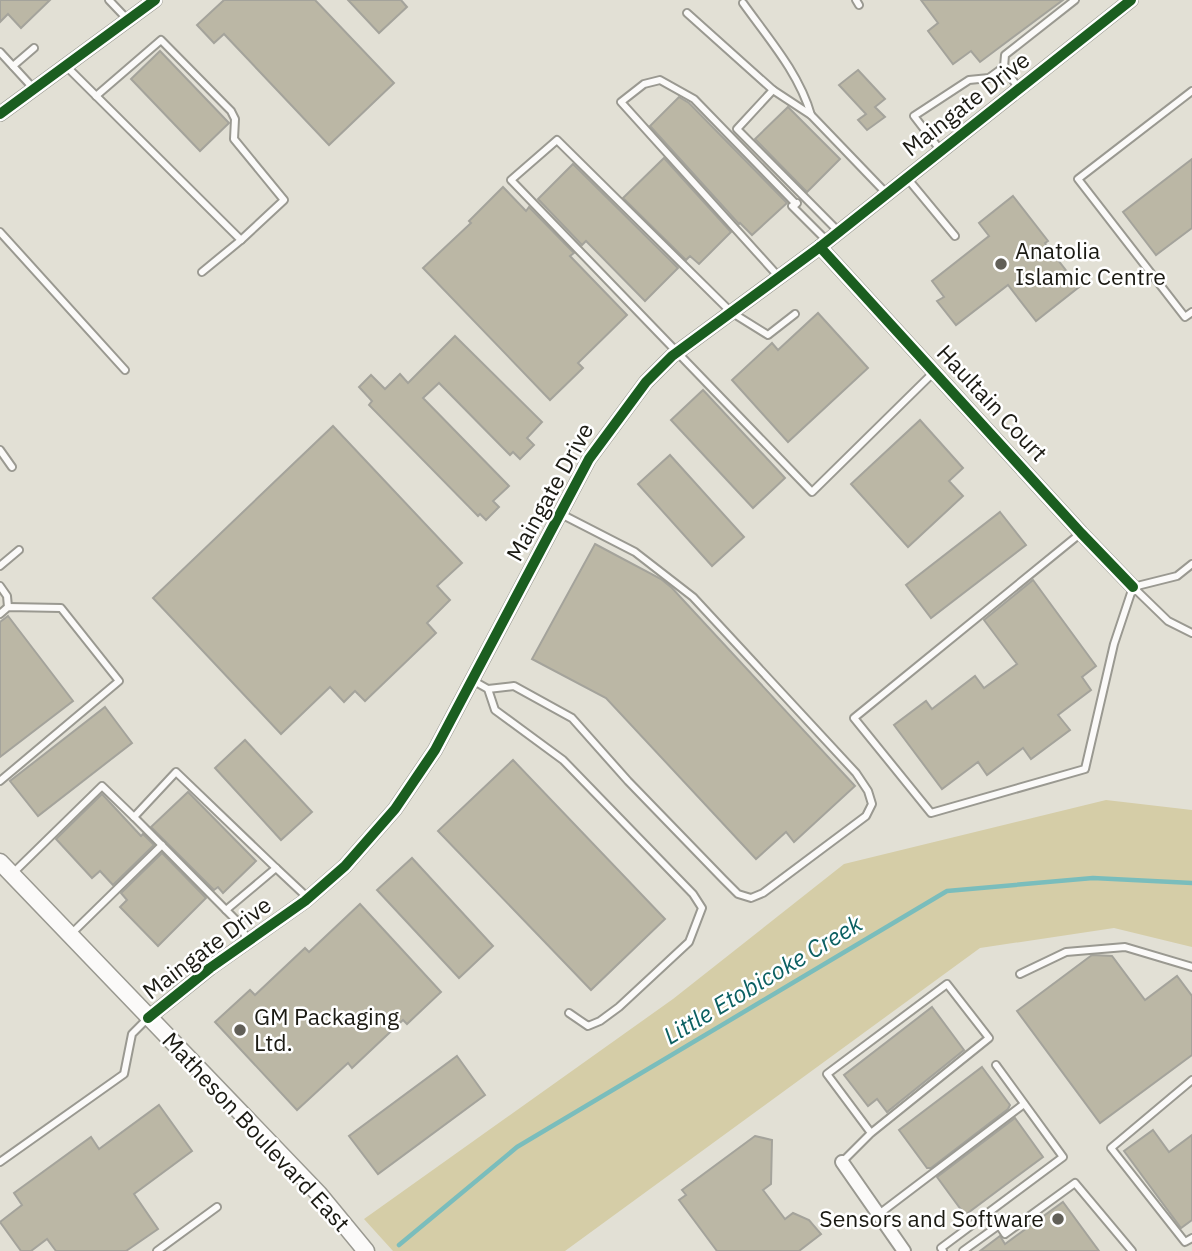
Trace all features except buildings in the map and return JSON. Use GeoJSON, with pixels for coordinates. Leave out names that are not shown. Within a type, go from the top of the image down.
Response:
{"type":"FeatureCollection","features":[{"type":"Feature","properties":{"kind":"street"},"geometry":{"type":"LineString","coordinates":[[0,114],[155,0]]}},
{"type":"Feature","properties":{"kind":"street","name":"Maingate Drive"},"geometry":{"type":"LineString","coordinates":[[148,1018],[210,968],[308,898],[345,866],[395,809],[435,750],[589,459],[646,382],[679,352],[823,244],[1131,0]]}},
{"type":"Feature","properties":{"kind":"street","name":"Haultain Court"},"geometry":{"type":"LineString","coordinates":[[823,244],[934,372],[1133,587]]}},
{"type":"Feature","properties":{"kind":"street","name":"Matheson Boulevard East"},"geometry":{"type":"LineString","coordinates":[[6,868],[319,1194],[366,1251]]}},
{"type":"Feature","properties":{"kind":"street"},"geometry":{"type":"LineString","coordinates":[[842,1162],[904,1251]]}},
{"type":"Feature","properties":{"kind":"lane"},"geometry":{"type":"LineString","coordinates":[[109,0],[128,20]]}},
{"type":"Feature","properties":{"kind":"lane"},"geometry":{"type":"LineString","coordinates":[[1019,89],[1004,67],[1005,55],[1075,0]]}},
{"type":"Feature","properties":{"kind":"lane"},"geometry":{"type":"LineString","coordinates":[[743,3],[785,60],[806,97],[811,115]]}},
{"type":"Feature","properties":{"kind":"lane"},"geometry":{"type":"LineString","coordinates":[[687,13],[773,90],[811,115],[886,193]]}},
{"type":"Feature","properties":{"kind":"lane"},"geometry":{"type":"LineString","coordinates":[[96,96],[161,40],[231,111],[235,118],[234,139],[284,200],[202,272]]}},
{"type":"Feature","properties":{"kind":"lane"},"geometry":{"type":"LineString","coordinates":[[13,66],[34,48]]}},
{"type":"Feature","properties":{"kind":"lane"},"geometry":{"type":"LineString","coordinates":[[0,52],[34,89]]}},
{"type":"Feature","properties":{"kind":"lane"},"geometry":{"type":"LineString","coordinates":[[66,66],[241,240]]}},
{"type":"Feature","properties":{"kind":"lane"},"geometry":{"type":"LineString","coordinates":[[941,151],[914,116],[969,80],[989,78],[1004,67]]}},
{"type":"Feature","properties":{"kind":"lane"},"geometry":{"type":"LineString","coordinates":[[779,277],[621,102],[644,84],[660,80],[694,99],[796,204]]}},
{"type":"Feature","properties":{"kind":"lane"},"geometry":{"type":"LineString","coordinates":[[773,90],[737,129],[838,231]]}},
{"type":"Feature","properties":{"kind":"lane"},"geometry":{"type":"LineString","coordinates":[[1192,91],[1078,179],[1189,314],[1192,324]]}},
{"type":"Feature","properties":{"kind":"lane"},"geometry":{"type":"LineString","coordinates":[[794,314],[768,335],[731,312],[557,140],[511,180],[812,492],[934,372]]}},
{"type":"Feature","properties":{"kind":"lane"},"geometry":{"type":"LineString","coordinates":[[906,178],[955,236]]}},
{"type":"Feature","properties":{"kind":"lane"},"geometry":{"type":"LineString","coordinates":[[805,197],[792,206],[823,244]]}},
{"type":"Feature","properties":{"kind":"lane"},"geometry":{"type":"LineString","coordinates":[[0,232],[125,370]]}},
{"type":"Feature","properties":{"kind":"lane"},"geometry":{"type":"LineString","coordinates":[[0,450],[12,467]]}},
{"type":"Feature","properties":{"kind":"lane"},"geometry":{"type":"LineString","coordinates":[[488,690],[514,686],[572,718],[628,781],[738,894],[751,898],[763,893],[866,816],[872,804],[868,791],[856,773],[693,597],[635,551],[561,514]]}},
{"type":"Feature","properties":{"kind":"lane"},"geometry":{"type":"LineString","coordinates":[[1081,533],[854,718],[930,813],[1085,769],[1114,644],[1133,587]]}},
{"type":"Feature","properties":{"kind":"lane"},"geometry":{"type":"LineString","coordinates":[[0,566],[19,550]]}},
{"type":"Feature","properties":{"kind":"lane"},"geometry":{"type":"LineString","coordinates":[[1133,587],[1177,576],[1192,564]]}},
{"type":"Feature","properties":{"kind":"lane"},"geometry":{"type":"LineString","coordinates":[[0,586],[7,596],[8,607]]}},
{"type":"Feature","properties":{"kind":"lane"},"geometry":{"type":"LineString","coordinates":[[1133,587],[1168,621],[1192,633]]}},
{"type":"Feature","properties":{"kind":"lane"},"geometry":{"type":"LineString","coordinates":[[0,614],[8,607],[61,608],[119,681],[0,781]]}},
{"type":"Feature","properties":{"kind":"lane"},"geometry":{"type":"LineString","coordinates":[[472,680],[488,690],[495,710],[563,760],[693,894],[702,908],[689,942],[619,1007],[588,1026],[569,1013]]}},
{"type":"Feature","properties":{"kind":"lane"},"geometry":{"type":"LineString","coordinates":[[134,817],[176,772],[308,898]]}},
{"type":"Feature","properties":{"kind":"lane"},"geometry":{"type":"LineString","coordinates":[[6,868],[102,786],[237,921],[249,942]]}},
{"type":"Feature","properties":{"kind":"lane"},"geometry":{"type":"LineString","coordinates":[[69,935],[162,845]]}},
{"type":"Feature","properties":{"kind":"lane"},"geometry":{"type":"LineString","coordinates":[[226,910],[276,868]]}},
{"type":"Feature","properties":{"kind":"lane"},"geometry":{"type":"LineString","coordinates":[[1020,974],[1066,952],[1125,947],[1192,967]]}},
{"type":"Feature","properties":{"kind":"lane"},"geometry":{"type":"LineString","coordinates":[[842,1162],[871,1133],[989,1038],[947,984],[827,1074],[871,1133]]}},
{"type":"Feature","properties":{"kind":"lane"},"geometry":{"type":"LineString","coordinates":[[0,1162],[124,1074],[132,1034],[148,1018]]}},
{"type":"Feature","properties":{"kind":"lane"},"geometry":{"type":"LineString","coordinates":[[943,1251],[942,1248],[1063,1157],[996,1065]]}},
{"type":"Feature","properties":{"kind":"lane"},"geometry":{"type":"LineString","coordinates":[[1192,1080],[1111,1148],[1189,1240],[1192,1250]]}},
{"type":"Feature","properties":{"kind":"lane"},"geometry":{"type":"LineString","coordinates":[[879,1214],[1024,1104]]}},
{"type":"Feature","properties":{"kind":"lane"},"geometry":{"type":"LineString","coordinates":[[963,1251],[999,1224],[1005,1234],[1075,1183],[1132,1251]]}},
{"type":"Feature","properties":{"kind":"lane"},"geometry":{"type":"LineString","coordinates":[[157,1251],[217,1207]]}},
{"type":"Feature","properties":{"kind":"shaded area"},"geometry":{"type":"Polygon","coordinates":[[[1106,800],[1192,810],[1192,947],[1114,928],[980,948],[565,1251],[393,1251],[364,1219],[673,999],[844,864],[1106,800]]]}},
{"type":"Feature","properties":{"kind":"waterway","name":"Little Etobicoke Creek"},"geometry":{"type":"LineString","coordinates":[[399,1245],[517,1147],[947,891],[1093,878],[1192,883]]}},
{"type":"Feature","properties":{"kind":"cycle path"},"geometry":{"type":"LineString","coordinates":[[0,114],[155,0]]}},
{"type":"Feature","properties":{"kind":"cycle path"},"geometry":{"type":"LineString","coordinates":[[148,1018],[210,968],[305,901],[345,866],[395,809],[435,750],[589,459],[646,382],[672,356],[820,247],[1131,0]]}},
{"type":"Feature","properties":{"kind":"cycle path"},"geometry":{"type":"LineString","coordinates":[[820,247],[1133,587]]}},
{"type":"Feature","properties":{"kind":"place","name":"Anatolia Islamic Centre"},"geometry":{"type":"Point","coordinates":[1001,264]}},
{"type":"Feature","properties":{"kind":"place","name":"GM Packaging Ltd."},"geometry":{"type":"Point","coordinates":[240,1030]}},
{"type":"Feature","properties":{"kind":"place","name":"Sensors and Software"},"geometry":{"type":"Point","coordinates":[1058,1219]}}]}
